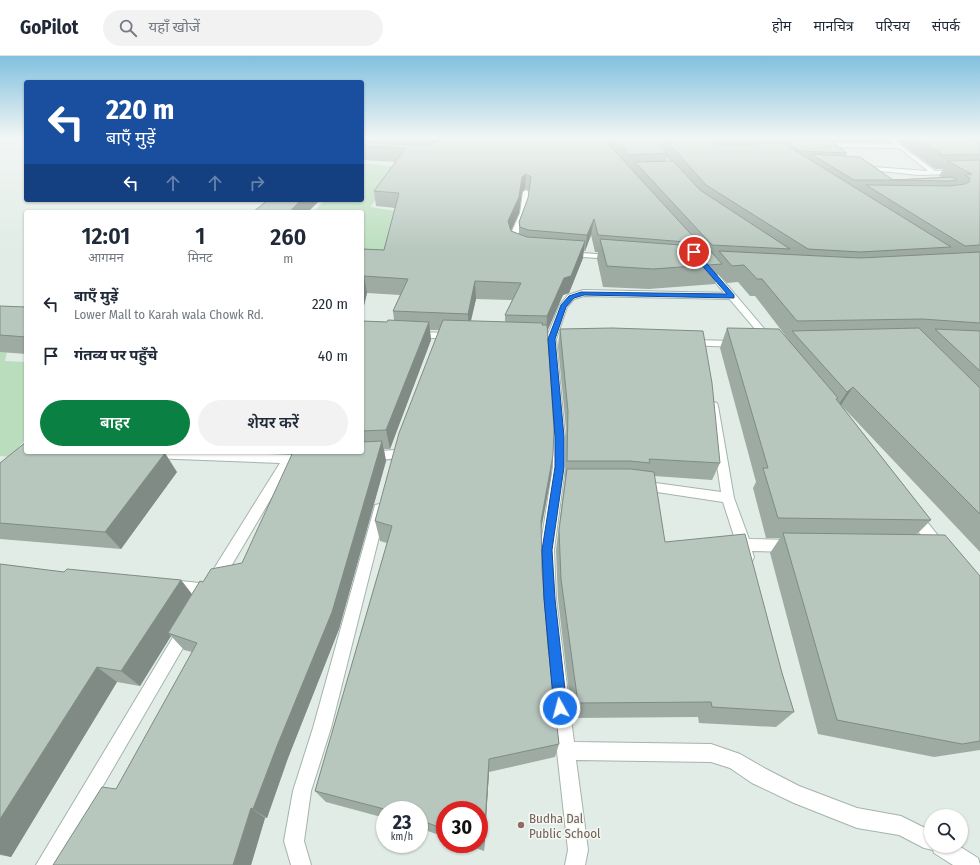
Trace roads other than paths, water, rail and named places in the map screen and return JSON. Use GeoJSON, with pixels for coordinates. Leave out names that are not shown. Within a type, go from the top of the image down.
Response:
{"type":"FeatureCollection","features":[{"type":"Feature","properties":{"kind":"street"},"geometry":{"type":"LineString","coordinates":[[916,176],[924,179]]}},
{"type":"Feature","properties":{"kind":"street"},"geometry":{"type":"LineString","coordinates":[[526,192],[523,213],[512,238],[515,245],[526,250]]}},
{"type":"Feature","properties":{"kind":"street"},"geometry":{"type":"LineString","coordinates":[[557,253],[619,257]]}},
{"type":"Feature","properties":{"kind":"street"},"geometry":{"type":"LineString","coordinates":[[679,342],[777,346],[699,262],[719,265]]}},
{"type":"Feature","properties":{"kind":"street"},"geometry":{"type":"LineString","coordinates":[[575,865],[578,850],[551,614],[547,550],[558,484],[559,437],[552,339],[563,307],[571,297],[583,293],[732,296]]}},
{"type":"Feature","properties":{"kind":"street"},"geometry":{"type":"LineString","coordinates":[[408,334],[461,336]]}},
{"type":"Feature","properties":{"kind":"street"},"geometry":{"type":"LineString","coordinates":[[433,351],[439,336]]}},
{"type":"Feature","properties":{"kind":"street"},"geometry":{"type":"LineString","coordinates":[[703,343],[706,359]]}},
{"type":"Feature","properties":{"kind":"street"},"geometry":{"type":"LineString","coordinates":[[712,397],[728,498],[744,545],[749,568]]}},
{"type":"Feature","properties":{"kind":"street"},"geometry":{"type":"LineString","coordinates":[[391,469],[400,440]]}},
{"type":"Feature","properties":{"kind":"street"},"geometry":{"type":"LineString","coordinates":[[46,865],[200,605],[296,458],[142,454]]}},
{"type":"Feature","properties":{"kind":"street"},"geometry":{"type":"LineString","coordinates":[[357,456],[395,454]]}},
{"type":"Feature","properties":{"kind":"street"},"geometry":{"type":"LineString","coordinates":[[558,484],[572,484]]}},
{"type":"Feature","properties":{"kind":"street"},"geometry":{"type":"LineString","coordinates":[[632,485],[728,498]]}},
{"type":"Feature","properties":{"kind":"street"},"geometry":{"type":"LineString","coordinates":[[301,865],[294,840],[302,791],[322,728],[385,492]]}},
{"type":"Feature","properties":{"kind":"street"},"geometry":{"type":"LineString","coordinates":[[909,510],[941,550],[923,547]]}},
{"type":"Feature","properties":{"kind":"street"},"geometry":{"type":"LineString","coordinates":[[744,545],[806,546]]}},
{"type":"Feature","properties":{"kind":"street"},"geometry":{"type":"LineString","coordinates":[[162,586],[200,605]]}},
{"type":"Feature","properties":{"kind":"street"},"geometry":{"type":"LineString","coordinates":[[566,751],[711,754],[734,760],[759,776],[794,794],[857,818],[901,826],[924,838]]}},
{"type":"Feature","properties":{"kind":"street"},"geometry":{"type":"LineString","coordinates":[[952,853],[971,865]]}},
{"type":"Feature","properties":{"kind":"place","name":"Budha Dal Public School"},"geometry":{"type":"Point","coordinates":[521,825]}}]}
